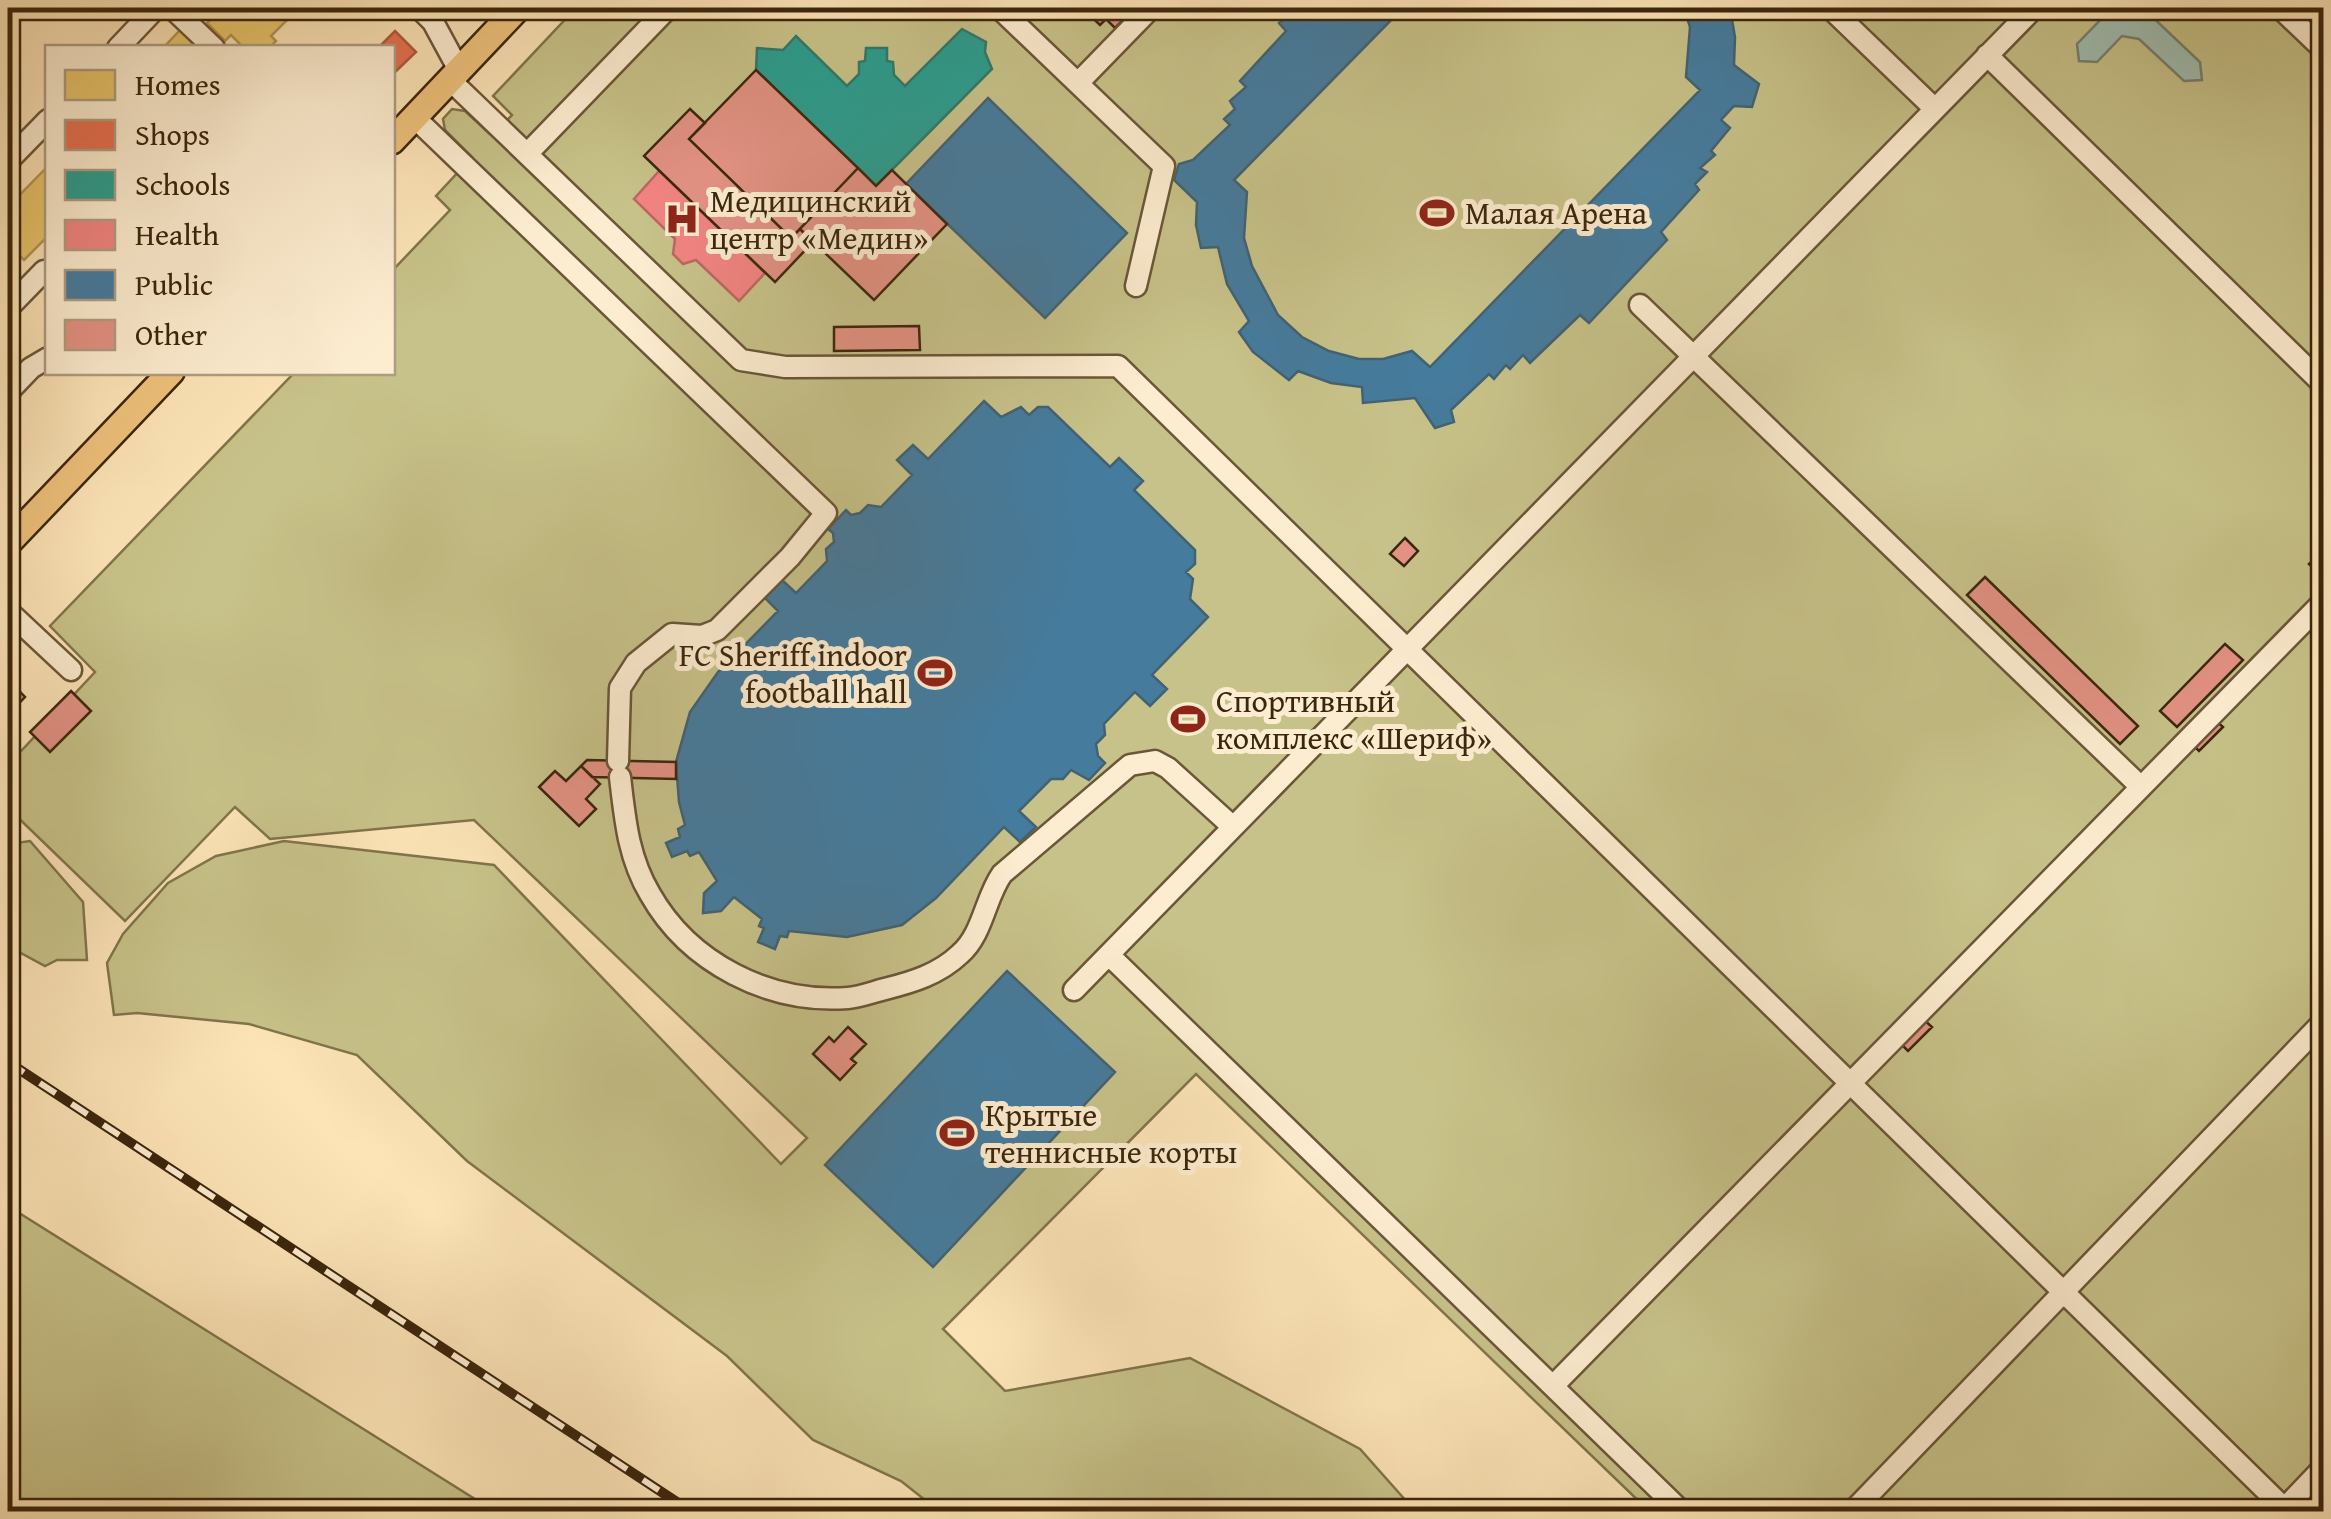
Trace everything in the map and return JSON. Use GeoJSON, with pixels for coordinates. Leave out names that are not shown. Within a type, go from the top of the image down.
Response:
{"type":"FeatureCollection","features":[{"type":"Feature","properties":{"kind":"main road"},"geometry":{"type":"LineString","coordinates":[[395,138],[518,8]]}},
{"type":"Feature","properties":{"kind":"main road"},"geometry":{"type":"LineString","coordinates":[[8,543],[169,375]]}},
{"type":"Feature","properties":{"kind":"street"},"geometry":{"type":"LineString","coordinates":[[418,8],[432,22],[455,75],[527,154],[742,360],[785,367],[1118,366],[2064,1291],[2282,1510],[2324,1467]]}},
{"type":"Feature","properties":{"kind":"street"},"geometry":{"type":"LineString","coordinates":[[527,154],[668,8]]}},
{"type":"Feature","properties":{"kind":"street"},"geometry":{"type":"LineString","coordinates":[[999,8],[1164,166],[1136,286]]}},
{"type":"Feature","properties":{"kind":"street"},"geometry":{"type":"LineString","coordinates":[[1078,83],[1151,8]]}},
{"type":"Feature","properties":{"kind":"street"},"geometry":{"type":"LineString","coordinates":[[1830,8],[1935,109]]}},
{"type":"Feature","properties":{"kind":"street"},"geometry":{"type":"LineString","coordinates":[[1074,990],[2034,8]]}},
{"type":"Feature","properties":{"kind":"street"},"geometry":{"type":"LineString","coordinates":[[2280,8],[2324,50]]}},
{"type":"Feature","properties":{"kind":"street"},"geometry":{"type":"LineString","coordinates":[[183,11],[211,45]]}},
{"type":"Feature","properties":{"kind":"street"},"geometry":{"type":"LineString","coordinates":[[120,45],[144,12]]}},
{"type":"Feature","properties":{"kind":"street"},"geometry":{"type":"LineString","coordinates":[[1987,55],[2324,385]]}},
{"type":"Feature","properties":{"kind":"street"},"geometry":{"type":"LineString","coordinates":[[414,118],[826,514],[790,557],[717,630],[702,636],[672,634],[636,663],[620,688],[620,769],[628,844],[650,896],[692,947],[739,978],[785,996],[850,998],[922,980],[962,953],[1002,874],[1130,765],[1156,761],[1168,768],[1233,828]]}},
{"type":"Feature","properties":{"kind":"street"},"geometry":{"type":"LineString","coordinates":[[8,161],[45,123]]}},
{"type":"Feature","properties":{"kind":"street"},"geometry":{"type":"LineString","coordinates":[[8,308],[45,272]]}},
{"type":"Feature","properties":{"kind":"street"},"geometry":{"type":"LineString","coordinates":[[1640,305],[2140,787]]}},
{"type":"Feature","properties":{"kind":"street"},"geometry":{"type":"LineString","coordinates":[[8,392],[45,360]]}},
{"type":"Feature","properties":{"kind":"street"},"geometry":{"type":"LineString","coordinates":[[1553,1386],[2324,601]]}},
{"type":"Feature","properties":{"kind":"street"},"geometry":{"type":"LineString","coordinates":[[8,611],[71,670]]}},
{"type":"Feature","properties":{"kind":"street"},"geometry":{"type":"LineString","coordinates":[[1109,955],[1682,1512]]}},
{"type":"Feature","properties":{"kind":"street"},"geometry":{"type":"LineString","coordinates":[[1852,1512],[2324,1021]]}},
{"type":"Feature","properties":{"kind":"shaded area","name":"Спортивный комплекс «Шериф»"},"geometry":{"type":"Polygon","coordinates":[[[576,8],[2323,8],[2323,1511],[1649,1511],[1196,1074],[943,1329],[1005,1391],[1190,1358],[1360,1449],[1415,1511],[939,1511],[901,1481],[813,1440],[727,1356],[467,1161],[357,1055],[249,1024],[137,1013],[114,1015],[107,963],[123,934],[168,883],[216,856],[284,841],[494,865],[781,1164],[807,1138],[474,820],[270,839],[235,807],[125,921],[8,808],[8,765],[95,672],[50,626],[292,375],[395,375],[395,268],[450,210],[436,196],[472,157],[445,130],[443,119],[452,109],[465,111],[492,136],[512,115],[493,96],[576,8]]]}},
{"type":"Feature","properties":{"kind":"shaded area"},"geometry":{"type":"Polygon","coordinates":[[[2112,8],[2143,8],[2200,62],[2202,80],[2184,81],[2139,39],[2122,36],[2097,62],[2079,61],[2077,44],[2112,8]]]}},
{"type":"Feature","properties":{"kind":"shaded area"},"geometry":{"type":"Polygon","coordinates":[[[30,841],[83,902],[87,960],[57,960],[45,966],[8,946],[8,844],[30,841]]]}},
{"type":"Feature","properties":{"kind":"shaded area"},"geometry":{"type":"Polygon","coordinates":[[[8,1206],[494,1511],[8,1511],[8,1206]]]}},
{"type":"Feature","properties":{"kind":"building: Homes"},"geometry":{"type":"Polygon","coordinates":[[[8,8],[22,8],[8,22],[8,8]]]}},
{"type":"Feature","properties":{"kind":"building: Homes"},"geometry":{"type":"Polygon","coordinates":[[[222,8],[299,8],[271,36],[276,41],[272,45],[241,45],[231,35],[225,41],[207,23],[222,8]]]}},
{"type":"Feature","properties":{"kind":"building: Homes"},"geometry":{"type":"Polygon","coordinates":[[[182,28],[199,45],[166,45],[182,28]]]}},
{"type":"Feature","properties":{"kind":"building: Homes"},"geometry":{"type":"Polygon","coordinates":[[[45,169],[45,239],[24,260],[8,244],[8,207],[45,169]]]}},
{"type":"Feature","properties":{"kind":"building: Shops"},"geometry":{"type":"Polygon","coordinates":[[[395,31],[416,52],[395,72],[395,45],[381,45],[395,31]]]}},
{"type":"Feature","properties":{"kind":"building: Schools"},"geometry":{"type":"Polygon","coordinates":[[[962,29],[986,42],[985,52],[992,69],[876,186],[756,70],[757,48],[783,50],[796,36],[847,86],[859,74],[859,62],[865,61],[866,48],[887,48],[887,61],[893,62],[894,75],[905,86],[962,29]]]}},
{"type":"Feature","properties":{"kind":"building: Health","name":"Медицинский центр «Медин»"},"geometry":{"type":"Polygon","coordinates":[[[659,171],[765,273],[739,301],[696,260],[683,264],[673,254],[675,239],[634,199],[659,171]]]}},
{"type":"Feature","properties":{"kind":"building: Public"},"geometry":{"type":"Polygon","coordinates":[[[1296,8],[1403,8],[1234,180],[1247,192],[1244,238],[1252,266],[1278,315],[1302,337],[1329,351],[1359,359],[1383,359],[1412,351],[1430,367],[1700,90],[1686,77],[1690,27],[1684,8],[1730,8],[1734,65],[1759,84],[1752,107],[1734,106],[1721,120],[1730,128],[1711,151],[1715,155],[1700,168],[1707,172],[1695,184],[1699,190],[1661,232],[1667,240],[1589,323],[1580,315],[1530,363],[1523,355],[1510,369],[1506,365],[1494,379],[1489,374],[1451,410],[1454,422],[1435,428],[1415,398],[1363,403],[1362,387],[1331,383],[1298,371],[1289,380],[1253,352],[1239,332],[1249,321],[1227,284],[1218,247],[1201,248],[1197,202],[1174,180],[1179,164],[1193,160],[1230,125],[1224,119],[1235,109],[1230,101],[1246,87],[1240,81],[1286,31],[1279,23],[1296,8]]]}},
{"type":"Feature","properties":{"kind":"building: Public"},"geometry":{"type":"Polygon","coordinates":[[[988,98],[1127,233],[1045,318],[906,184],[988,98]]]}},
{"type":"Feature","properties":{"kind":"building: Public","name":"FC Sheriff indoor football hall"},"geometry":{"type":"Polygon","coordinates":[[[984,401],[1001,417],[1021,407],[1029,415],[1038,407],[1048,407],[1110,467],[1119,458],[1143,481],[1134,490],[1195,550],[1195,564],[1186,572],[1193,579],[1190,599],[1208,617],[1152,675],[1167,689],[1150,706],[1135,692],[1104,724],[1105,735],[1096,744],[1098,756],[1105,763],[1089,780],[1071,770],[1063,779],[1051,779],[1019,811],[1036,827],[1020,842],[1004,827],[936,898],[902,925],[847,937],[789,931],[787,937],[780,936],[775,949],[758,942],[764,928],[759,926],[762,919],[734,897],[721,911],[703,913],[704,893],[717,881],[699,852],[690,856],[687,851],[672,857],[666,843],[680,837],[678,829],[685,825],[676,762],[690,712],[718,672],[778,611],[765,598],[781,579],[796,593],[827,561],[826,549],[834,542],[828,529],[846,510],[851,515],[868,505],[881,507],[912,475],[897,460],[913,445],[928,459],[984,401]]]}},
{"type":"Feature","properties":{"kind":"building: Public","name":"Крытые теннисные корты"},"geometry":{"type":"Polygon","coordinates":[[[1007,971],[1115,1072],[933,1267],[825,1165],[1007,971]]]}},
{"type":"Feature","properties":{"kind":"building: Other"},"geometry":{"type":"Polygon","coordinates":[[[1082,8],[1118,8],[1127,16],[1115,28],[1106,19],[1100,25],[1082,8]]]}},
{"type":"Feature","properties":{"kind":"building: Other"},"geometry":{"type":"Polygon","coordinates":[[[756,70],[858,168],[791,238],[689,139],[756,70]]]}},
{"type":"Feature","properties":{"kind":"building: Other"},"geometry":{"type":"Polygon","coordinates":[[[690,109],[705,123],[689,139],[791,238],[800,229],[813,242],[775,282],[644,156],[690,109]]]}},
{"type":"Feature","properties":{"kind":"building: Other"},"geometry":{"type":"Polygon","coordinates":[[[858,168],[876,186],[892,170],[947,224],[874,300],[800,229],[858,168]]]}},
{"type":"Feature","properties":{"kind":"building: Other"},"geometry":{"type":"Polygon","coordinates":[[[919,326],[920,350],[834,351],[834,327],[919,326]]]}},
{"type":"Feature","properties":{"kind":"building: Other"},"geometry":{"type":"Polygon","coordinates":[[[1405,538],[1418,551],[1404,566],[1390,554],[1405,538]]]}},
{"type":"Feature","properties":{"kind":"building: Other"},"geometry":{"type":"Polygon","coordinates":[[[2324,549],[2324,578],[2309,564],[2324,549]]]}},
{"type":"Feature","properties":{"kind":"building: Other"},"geometry":{"type":"Polygon","coordinates":[[[1985,577],[2138,726],[2120,744],[1967,595],[1985,577]]]}},
{"type":"Feature","properties":{"kind":"building: Other"},"geometry":{"type":"Polygon","coordinates":[[[2225,644],[2243,660],[2177,727],[2160,711],[2225,644]]]}},
{"type":"Feature","properties":{"kind":"building: Other"},"geometry":{"type":"Polygon","coordinates":[[[8,679],[25,697],[8,715],[8,679]]]}},
{"type":"Feature","properties":{"kind":"building: Other"},"geometry":{"type":"Polygon","coordinates":[[[71,691],[91,711],[50,752],[30,732],[71,691]]]}},
{"type":"Feature","properties":{"kind":"building: Other"},"geometry":{"type":"Polygon","coordinates":[[[2214,719],[2223,727],[2199,751],[2191,743],[2214,719]]]}},
{"type":"Feature","properties":{"kind":"building: Other"},"geometry":{"type":"Polygon","coordinates":[[[587,760],[676,762],[676,779],[592,777],[581,766],[587,760]]]}},
{"type":"Feature","properties":{"kind":"building: Other"},"geometry":{"type":"Polygon","coordinates":[[[581,766],[600,784],[586,799],[596,809],[579,826],[539,787],[555,771],[566,781],[581,766]]]}},
{"type":"Feature","properties":{"kind":"building: Other"},"geometry":{"type":"Polygon","coordinates":[[[1923,1019],[1932,1027],[1908,1051],[1900,1043],[1923,1019]]]}},
{"type":"Feature","properties":{"kind":"building: Other"},"geometry":{"type":"Polygon","coordinates":[[[848,1027],[866,1044],[851,1059],[856,1063],[840,1080],[813,1054],[829,1037],[834,1042],[848,1027]]]}},
{"type":"Feature","properties":{"kind":"railway"},"geometry":{"type":"LineString","coordinates":[[8,1062],[692,1512]]}},
{"type":"Feature","properties":{"kind":"place","name":"Малая Арена"},"geometry":{"type":"Point","coordinates":[1437,213]}},
{"type":"Feature","properties":{"kind":"place","name":"Медицинский центр «Медин»"},"geometry":{"type":"Point","coordinates":[682,219]}},
{"type":"Feature","properties":{"kind":"place","name":"FC Sheriff indoor football hall"},"geometry":{"type":"Point","coordinates":[935,673]}},
{"type":"Feature","properties":{"kind":"place","name":"Спортивный комплекс «Шериф»"},"geometry":{"type":"Point","coordinates":[1188,719]}},
{"type":"Feature","properties":{"kind":"place","name":"Крытые теннисные корты"},"geometry":{"type":"Point","coordinates":[957,1133]}}]}
